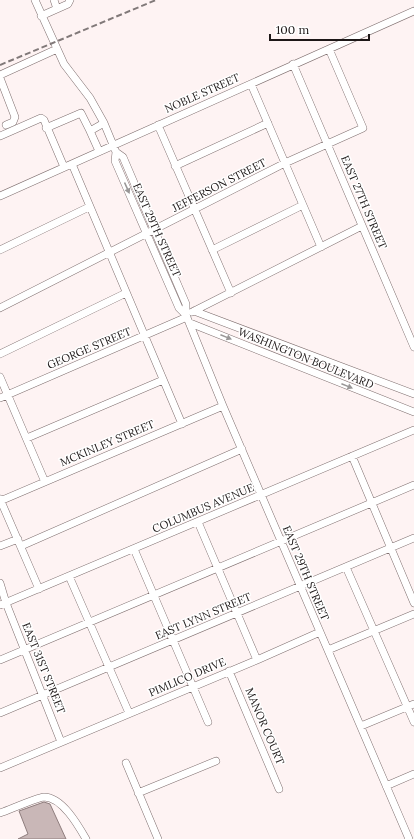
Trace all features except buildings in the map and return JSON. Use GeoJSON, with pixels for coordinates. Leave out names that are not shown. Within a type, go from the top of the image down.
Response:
{"type":"FeatureCollection","features":[{"type":"Feature","properties":{"kind":"street","name":"EAST 29TH STREET"},"geometry":{"type":"LineString","coordinates":[[35,0],[64,64],[90,98],[104,123],[115,148],[122,157],[186,304],[188,318],[223,406],[409,839]]}},
{"type":"Feature","properties":{"kind":"street"},"geometry":{"type":"LineString","coordinates":[[54,0],[58,9]]}},
{"type":"Feature","properties":{"kind":"street"},"geometry":{"type":"LineString","coordinates":[[42,16],[68,4],[70,0]]}},
{"type":"Feature","properties":{"kind":"street","name":"NOBLE STREET"},"geometry":{"type":"LineString","coordinates":[[0,196],[99,152],[115,148],[158,125],[414,11]]}},
{"type":"Feature","properties":{"kind":"street"},"geometry":{"type":"LineString","coordinates":[[6,125],[13,122],[14,117],[0,77],[57,49]]}},
{"type":"Feature","properties":{"kind":"street","name":"JEFFERSON STREET"},"geometry":{"type":"LineString","coordinates":[[0,308],[285,163],[363,128],[329,49]]}},
{"type":"Feature","properties":{"kind":"street","name":"EAST 27TH STREET"},"geometry":{"type":"LineString","coordinates":[[293,64],[414,347]]}},
{"type":"Feature","properties":{"kind":"street"},"geometry":{"type":"LineString","coordinates":[[251,84],[321,247]]}},
{"type":"Feature","properties":{"kind":"street"},"geometry":{"type":"LineString","coordinates":[[46,128],[81,114],[99,152]]}},
{"type":"Feature","properties":{"kind":"street"},"geometry":{"type":"LineString","coordinates":[[0,136],[41,118],[44,120],[46,128],[64,167]]}},
{"type":"Feature","properties":{"kind":"street"},"geometry":{"type":"LineString","coordinates":[[90,131],[104,123]]}},
{"type":"Feature","properties":{"kind":"street"},"geometry":{"type":"LineString","coordinates":[[175,166],[268,123]]}},
{"type":"Feature","properties":{"kind":"street"},"geometry":{"type":"LineString","coordinates":[[158,125],[231,292]]}},
{"type":"Feature","properties":{"kind":"street","name":"EAST 29TH STREET"},"geometry":{"type":"LineString","coordinates":[[115,148],[115,160],[179,308],[188,318]]}},
{"type":"Feature","properties":{"kind":"street"},"geometry":{"type":"LineString","coordinates":[[72,164],[108,253],[182,424]]}},
{"type":"Feature","properties":{"kind":"street"},"geometry":{"type":"LineString","coordinates":[[212,250],[303,205]]}},
{"type":"Feature","properties":{"kind":"street"},"geometry":{"type":"LineString","coordinates":[[0,250],[89,207]]}},
{"type":"Feature","properties":{"kind":"street","name":"GEORGE STREET"},"geometry":{"type":"LineString","coordinates":[[0,398],[188,318],[194,311],[362,226]]}},
{"type":"Feature","properties":{"kind":"street"},"geometry":{"type":"LineString","coordinates":[[0,354],[126,293]]}},
{"type":"Feature","properties":{"kind":"street","name":"WASHINGTON BOULEVARD"},"geometry":{"type":"LineString","coordinates":[[194,311],[414,394]]}},
{"type":"Feature","properties":{"kind":"street","name":"WASHINGTON BOULEVARD"},"geometry":{"type":"LineString","coordinates":[[188,318],[414,412]]}},
{"type":"Feature","properties":{"kind":"street"},"geometry":{"type":"LineString","coordinates":[[0,377],[45,482]]}},
{"type":"Feature","properties":{"kind":"street"},"geometry":{"type":"LineString","coordinates":[[26,438],[164,380]]}},
{"type":"Feature","properties":{"kind":"street","name":"MCKINLEY STREET"},"geometry":{"type":"LineString","coordinates":[[0,500],[223,406]]}},
{"type":"Feature","properties":{"kind":"street","name":"COLUMBUS AVENUE"},"geometry":{"type":"LineString","coordinates":[[3,604],[414,430]]}},
{"type":"Feature","properties":{"kind":"street"},"geometry":{"type":"LineString","coordinates":[[0,546],[19,542],[242,450]]}},
{"type":"Feature","properties":{"kind":"street"},"geometry":{"type":"LineString","coordinates":[[352,456],[414,604]]}},
{"type":"Feature","properties":{"kind":"street"},"geometry":{"type":"LineString","coordinates":[[0,660],[414,485]]}},
{"type":"Feature","properties":{"kind":"street"},"geometry":{"type":"LineString","coordinates":[[0,500],[39,589]]}},
{"type":"Feature","properties":{"kind":"street"},"geometry":{"type":"LineString","coordinates":[[198,522],[257,660]]}},
{"type":"Feature","properties":{"kind":"street","name":"EAST LYNN STREET"},"geometry":{"type":"LineString","coordinates":[[0,713],[414,538]]}},
{"type":"Feature","properties":{"kind":"street"},"geometry":{"type":"LineString","coordinates":[[134,549],[208,722]]}},
{"type":"Feature","properties":{"kind":"street"},"geometry":{"type":"LineString","coordinates":[[346,567],[373,631],[411,706],[414,722]]}},
{"type":"Feature","properties":{"kind":"street"},"geometry":{"type":"LineString","coordinates":[[68,576],[129,713]]}},
{"type":"Feature","properties":{"kind":"street","name":"EAST 31ST STREET"},"geometry":{"type":"LineString","coordinates":[[0,583],[3,604],[25,649],[62,742]]}},
{"type":"Feature","properties":{"kind":"street"},"geometry":{"type":"LineString","coordinates":[[328,650],[414,614]]}},
{"type":"Feature","properties":{"kind":"street","name":"PIMLICO DRIVE"},"geometry":{"type":"LineString","coordinates":[[0,768],[193,686],[230,672],[320,632]]}},
{"type":"Feature","properties":{"kind":"street","name":"MANOR COURT"},"geometry":{"type":"LineString","coordinates":[[230,672],[279,789]]}},
{"type":"Feature","properties":{"kind":"street"},"geometry":{"type":"LineString","coordinates":[[361,726],[411,706]]}},
{"type":"Feature","properties":{"kind":"street"},"geometry":{"type":"LineString","coordinates":[[138,793],[216,761]]}},
{"type":"Feature","properties":{"kind":"street"},"geometry":{"type":"LineString","coordinates":[[126,763],[158,839]]}},
{"type":"Feature","properties":{"kind":"street"},"geometry":{"type":"LineString","coordinates":[[386,786],[414,774]]}},
{"type":"Feature","properties":{"kind":"street"},"geometry":{"type":"LineString","coordinates":[[0,813],[43,797],[52,798],[72,815],[86,839]]}},
{"type":"Feature","properties":{"kind":"railway"},"geometry":{"type":"LineString","coordinates":[[0,65],[156,0]]}}]}
